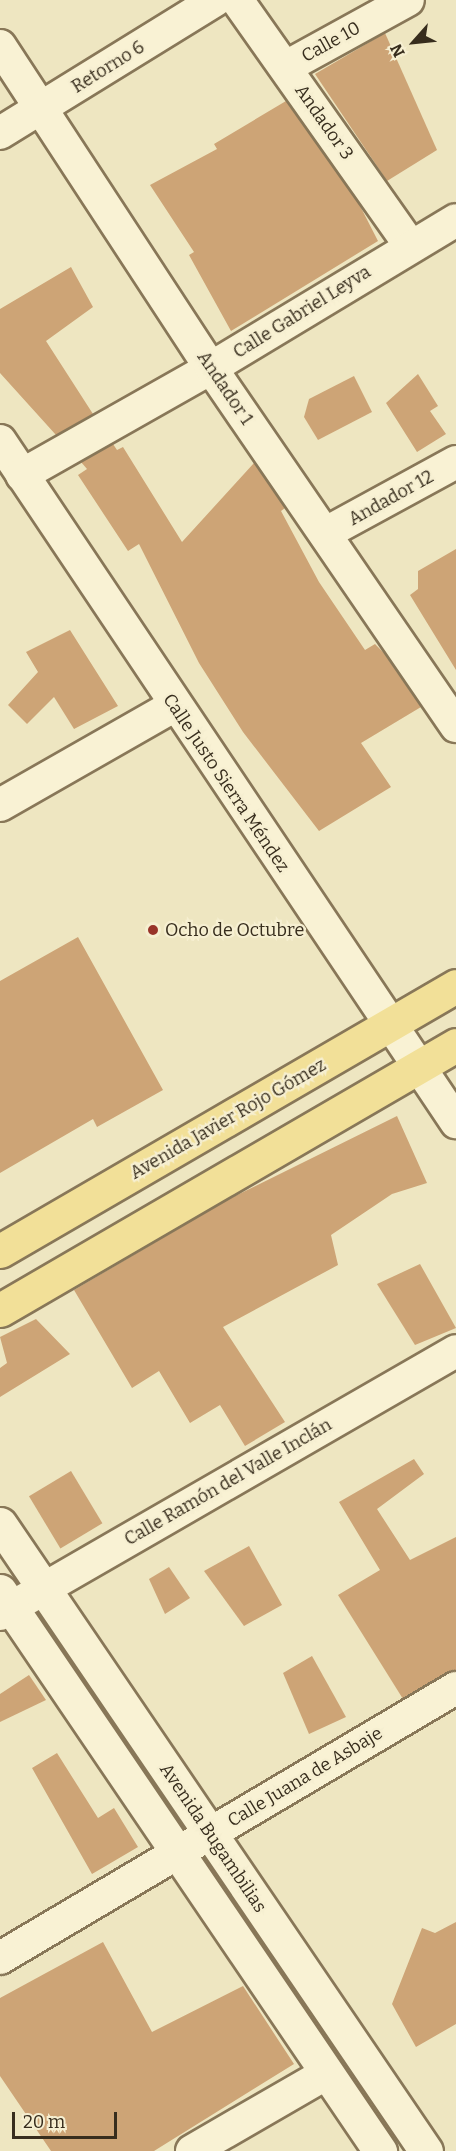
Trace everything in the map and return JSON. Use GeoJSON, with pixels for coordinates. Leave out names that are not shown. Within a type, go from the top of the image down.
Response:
{"type":"FeatureCollection","features":[{"type":"Feature","properties":{"kind":"main road","name":"Avenida Javier Rojo Gómez"},"geometry":{"type":"LineString","coordinates":[[0,1251],[456,986]]}},
{"type":"Feature","properties":{"kind":"main road"},"geometry":{"type":"LineString","coordinates":[[0,1310],[456,1045]]}},
{"type":"Feature","properties":{"kind":"main road","name":"Avenida Bugambilias"},"geometry":{"type":"LineString","coordinates":[[0,1524],[426,2151]]}},
{"type":"Feature","properties":{"kind":"main road","name":"Avenida Bugambilias"},"geometry":{"type":"LineString","coordinates":[[4,1604],[179,1854],[380,2151]]}},
{"type":"Feature","properties":{"kind":"street","name":"Retorno 6"},"geometry":{"type":"LineString","coordinates":[[0,133],[214,0]]}},
{"type":"Feature","properties":{"kind":"street","name":"Andador 3"},"geometry":{"type":"LineString","coordinates":[[237,0],[410,245]]}},
{"type":"Feature","properties":{"kind":"street","name":"Calle 10"},"geometry":{"type":"LineString","coordinates":[[286,67],[408,0]]}},
{"type":"Feature","properties":{"kind":"street","name":"Andador 1"},"geometry":{"type":"LineString","coordinates":[[0,46],[211,368],[452,713]]}},
{"type":"Feature","properties":{"kind":"street","name":"Calle Gabriel Leyva"},"geometry":{"type":"LineString","coordinates":[[22,475],[211,368],[410,245],[456,220]]}},
{"type":"Feature","properties":{"kind":"street","name":"Calle Justo Sierra Méndez"},"geometry":{"type":"LineString","coordinates":[[0,441],[388,1025],[456,1122]]}},
{"type":"Feature","properties":{"kind":"street","name":"Andador 12"},"geometry":{"type":"LineString","coordinates":[[327,533],[456,462]]}},
{"type":"Feature","properties":{"kind":"street"},"geometry":{"type":"LineString","coordinates":[[0,805],[174,705]]}},
{"type":"Feature","properties":{"kind":"street","name":"Calle Ramón del Valle Inclán"},"geometry":{"type":"LineString","coordinates":[[4,1604],[44,1588],[456,1352]]}},
{"type":"Feature","properties":{"kind":"street","name":"Calle Juana de Asbaje"},"geometry":{"type":"LineString","coordinates":[[0,1959],[456,1688]]}},
{"type":"Feature","properties":{"kind":"street"},"geometry":{"type":"LineString","coordinates":[[192,2151],[327,2073]]}},
{"type":"Feature","properties":{"kind":"building"},"geometry":{"type":"Polygon","coordinates":[[[385,33],[437,150],[387,181],[315,74],[385,33]]]}},
{"type":"Feature","properties":{"kind":"building"},"geometry":{"type":"Polygon","coordinates":[[[286,101],[357,200],[378,241],[231,331],[189,255],[194,252],[150,185],[217,149],[214,144],[286,101]]]}},
{"type":"Feature","properties":{"kind":"building"},"geometry":{"type":"Polygon","coordinates":[[[71,267],[93,307],[46,341],[93,414],[56,435],[0,373],[0,309],[71,267]]]}},
{"type":"Feature","properties":{"kind":"building"},"geometry":{"type":"Polygon","coordinates":[[[418,374],[438,406],[430,411],[446,434],[417,452],[386,403],[418,374]]]}},
{"type":"Feature","properties":{"kind":"building"},"geometry":{"type":"Polygon","coordinates":[[[354,376],[372,412],[318,440],[304,417],[309,399],[354,376]]]}},
{"type":"Feature","properties":{"kind":"building"},"geometry":{"type":"Polygon","coordinates":[[[113,444],[117,450],[123,447],[182,542],[254,463],[285,508],[281,511],[319,582],[365,650],[375,644],[384,653],[421,707],[361,743],[391,787],[319,831],[243,732],[199,663],[139,544],[128,551],[78,475],[87,469],[81,462],[113,444]]]}},
{"type":"Feature","properties":{"kind":"building"},"geometry":{"type":"Polygon","coordinates":[[[456,549],[456,670],[410,595],[418,589],[418,571],[456,549]]]}},
{"type":"Feature","properties":{"kind":"building"},"geometry":{"type":"Polygon","coordinates":[[[70,630],[118,706],[74,729],[54,697],[27,724],[8,705],[38,672],[26,652],[70,630]]]}},
{"type":"Feature","properties":{"kind":"building"},"geometry":{"type":"Polygon","coordinates":[[[78,937],[163,1090],[97,1127],[93,1119],[0,1173],[0,981],[78,937]]]}},
{"type":"Feature","properties":{"kind":"building"},"geometry":{"type":"Polygon","coordinates":[[[397,1116],[427,1183],[392,1194],[331,1235],[338,1265],[223,1327],[285,1422],[245,1446],[220,1405],[190,1423],[159,1371],[132,1388],[74,1290],[227,1200],[397,1116]]]}},
{"type":"Feature","properties":{"kind":"building"},"geometry":{"type":"Polygon","coordinates":[[[420,1264],[456,1328],[415,1345],[377,1284],[420,1264]]]}},
{"type":"Feature","properties":{"kind":"building"},"geometry":{"type":"Polygon","coordinates":[[[36,1319],[70,1354],[0,1397],[0,1368],[7,1363],[0,1337],[36,1319]]]}},
{"type":"Feature","properties":{"kind":"building"},"geometry":{"type":"Polygon","coordinates":[[[414,1459],[424,1474],[377,1509],[410,1560],[456,1537],[456,1670],[403,1699],[338,1595],[380,1570],[339,1502],[414,1459]]]}},
{"type":"Feature","properties":{"kind":"building"},"geometry":{"type":"Polygon","coordinates":[[[71,1471],[102,1523],[60,1549],[29,1496],[71,1471]]]}},
{"type":"Feature","properties":{"kind":"building"},"geometry":{"type":"Polygon","coordinates":[[[249,1546],[282,1605],[244,1626],[204,1571],[249,1546]]]}},
{"type":"Feature","properties":{"kind":"building"},"geometry":{"type":"Polygon","coordinates":[[[169,1567],[190,1598],[165,1614],[149,1579],[169,1567]]]}},
{"type":"Feature","properties":{"kind":"building"},"geometry":{"type":"Polygon","coordinates":[[[312,1656],[346,1717],[309,1734],[283,1673],[312,1656]]]}},
{"type":"Feature","properties":{"kind":"building"},"geometry":{"type":"Polygon","coordinates":[[[29,1675],[46,1700],[0,1722],[0,1694],[29,1675]]]}},
{"type":"Feature","properties":{"kind":"building"},"geometry":{"type":"Polygon","coordinates":[[[57,1753],[98,1818],[114,1808],[138,1847],[92,1874],[32,1768],[57,1753]]]}},
{"type":"Feature","properties":{"kind":"building"},"geometry":{"type":"Polygon","coordinates":[[[456,1922],[456,2024],[416,2047],[392,2004],[422,1928],[435,1933],[456,1922]]]}},
{"type":"Feature","properties":{"kind":"building"},"geometry":{"type":"Polygon","coordinates":[[[103,1942],[152,2032],[243,1986],[294,2064],[154,2151],[51,2151],[0,2076],[0,1998],[103,1942]]]}},
{"type":"Feature","properties":{"kind":"place","name":"Ocho de Octubre"},"geometry":{"type":"Point","coordinates":[153,930]}}]}
